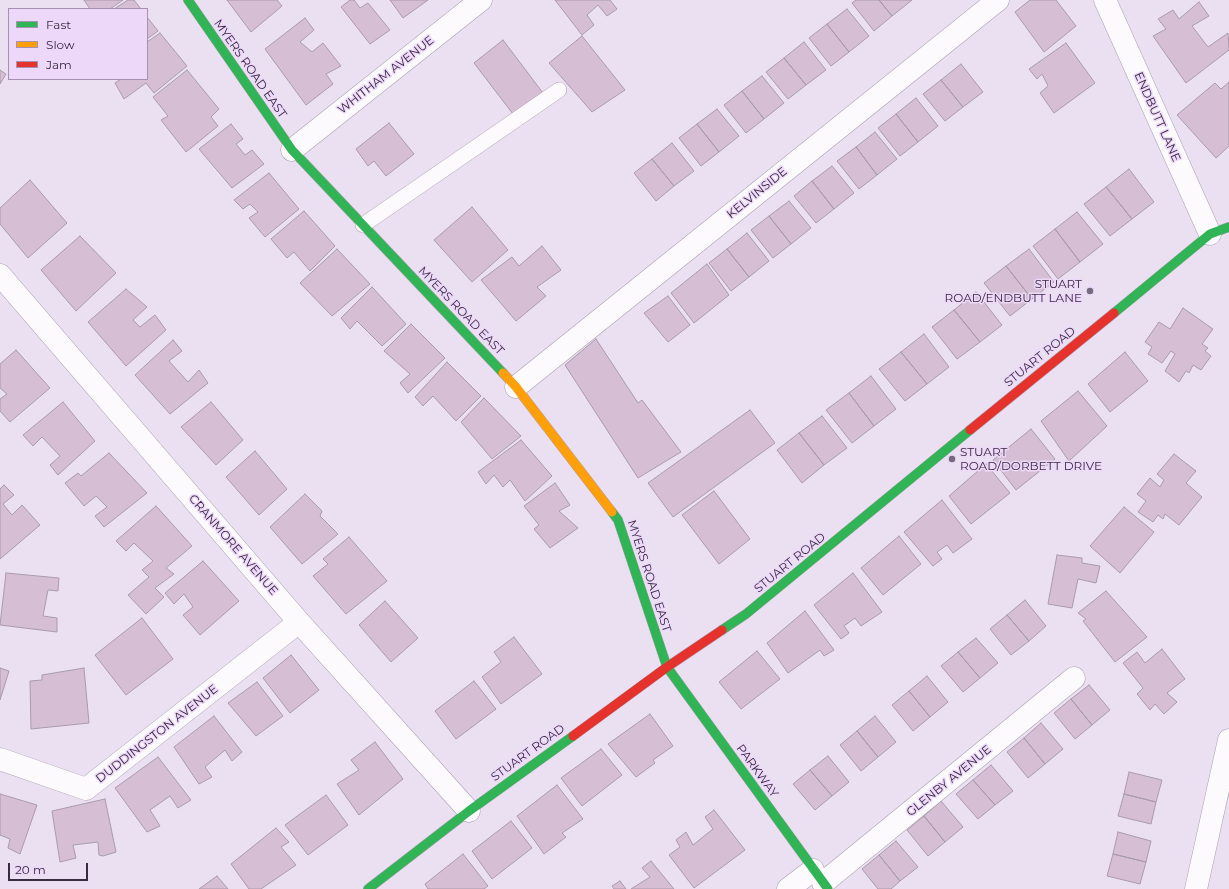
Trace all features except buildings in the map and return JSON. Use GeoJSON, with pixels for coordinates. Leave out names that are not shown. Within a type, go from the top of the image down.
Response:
{"type":"FeatureCollection","features":[{"type":"Feature","properties":{"kind":"street","name":"MYERS ROAD EAST"},"geometry":{"type":"LineString","coordinates":[[188,0],[292,150],[516,387],[618,520],[667,667]]}},
{"type":"Feature","properties":{"kind":"street","name":"WHITHAM AVENUE"},"geometry":{"type":"LineString","coordinates":[[292,150],[481,0]]}},
{"type":"Feature","properties":{"kind":"street","name":"KELVINSIDE"},"geometry":{"type":"LineString","coordinates":[[516,387],[998,0]]}},
{"type":"Feature","properties":{"kind":"street","name":"ENDBUTT LANE"},"geometry":{"type":"LineString","coordinates":[[1105,0],[1220,231]]}},
{"type":"Feature","properties":{"kind":"street","name":"STUART ROAD"},"geometry":{"type":"LineString","coordinates":[[368,889],[469,811],[667,667],[746,614],[1220,231]]}},
{"type":"Feature","properties":{"kind":"street","name":"CRANMORE AVENUE"},"geometry":{"type":"LineString","coordinates":[[0,275],[299,622],[469,811]]}},
{"type":"Feature","properties":{"kind":"street","name":"DUDDINGSTON AVENUE"},"geometry":{"type":"LineString","coordinates":[[0,759],[86,789],[299,622]]}},
{"type":"Feature","properties":{"kind":"street","name":"PARKWAY"},"geometry":{"type":"LineString","coordinates":[[667,667],[822,881]]}},
{"type":"Feature","properties":{"kind":"street","name":"GLENBY AVENUE"},"geometry":{"type":"LineString","coordinates":[[788,889],[822,881],[1074,678]]}},
{"type":"Feature","properties":{"kind":"street"},"geometry":{"type":"LineString","coordinates":[[1196,889],[1229,740]]}},
{"type":"Feature","properties":{"kind":"lane"},"geometry":{"type":"LineString","coordinates":[[363,225],[559,90]]}},
{"type":"Feature","properties":{"kind":"traffic: fast"},"geometry":{"type":"LineString","coordinates":[[188,0],[292,150],[503,373]]}},
{"type":"Feature","properties":{"kind":"traffic: fast"},"geometry":{"type":"LineString","coordinates":[[1114,313],[1210,234],[1229,227]]}},
{"type":"Feature","properties":{"kind":"traffic: fast"},"geometry":{"type":"LineString","coordinates":[[722,630],[746,614],[970,430]]}},
{"type":"Feature","properties":{"kind":"traffic: fast"},"geometry":{"type":"LineString","coordinates":[[612,512],[618,520],[667,667],[828,889]]}},
{"type":"Feature","properties":{"kind":"traffic: fast"},"geometry":{"type":"LineString","coordinates":[[368,889],[469,811],[573,736]]}},
{"type":"Feature","properties":{"kind":"traffic: slow"},"geometry":{"type":"LineString","coordinates":[[503,373],[516,387],[612,512]]}},
{"type":"Feature","properties":{"kind":"traffic: jam"},"geometry":{"type":"LineString","coordinates":[[970,430],[1114,313]]}},
{"type":"Feature","properties":{"kind":"traffic: jam"},"geometry":{"type":"LineString","coordinates":[[573,736],[667,667],[722,630]]}},
{"type":"Feature","properties":{"kind":"place","name":"STUART ROAD/ENDBUTT LANE"},"geometry":{"type":"Point","coordinates":[1090,291]}},
{"type":"Feature","properties":{"kind":"place","name":"STUART ROAD/DORBETT DRIVE"},"geometry":{"type":"Point","coordinates":[952,459]}}]}
